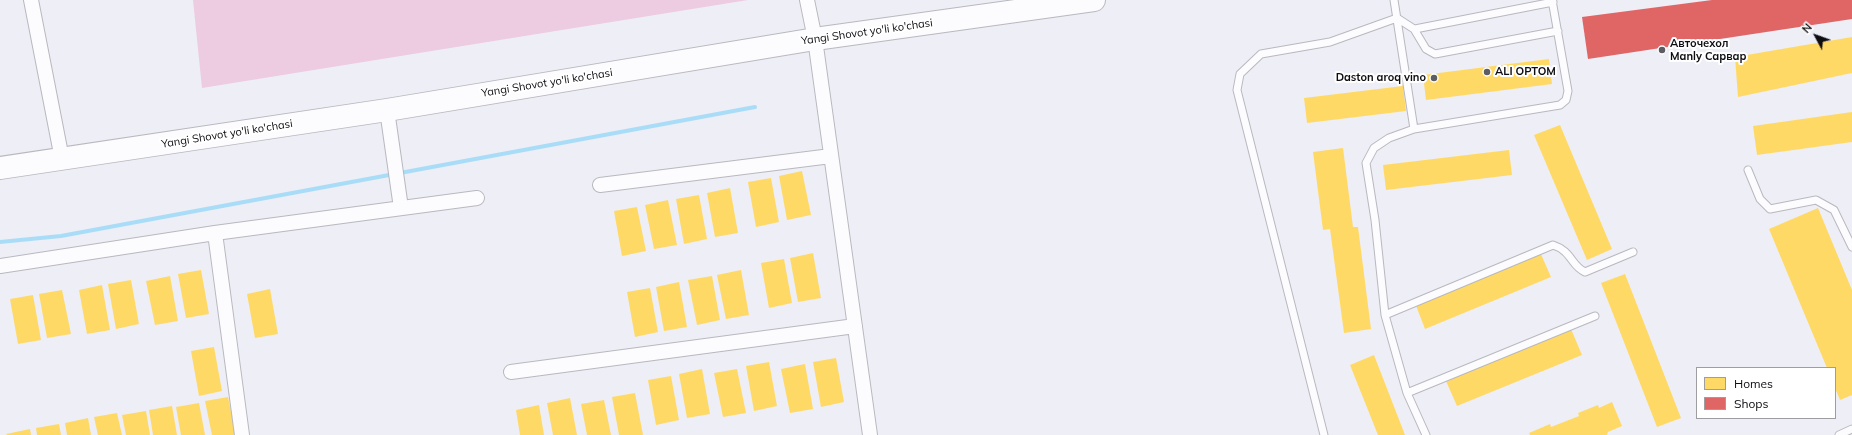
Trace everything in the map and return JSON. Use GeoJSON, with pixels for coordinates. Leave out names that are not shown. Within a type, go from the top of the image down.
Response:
{"type":"FeatureCollection","features":[{"type":"Feature","properties":{"kind":"main road","name":"Yangi Shovot yo'li ko'chasi"},"geometry":{"type":"LineString","coordinates":[[0,168],[387,110],[815,39],[1094,0]]}},
{"type":"Feature","properties":{"kind":"street"},"geometry":{"type":"LineString","coordinates":[[31,0],[62,158]]}},
{"type":"Feature","properties":{"kind":"street"},"geometry":{"type":"LineString","coordinates":[[807,0],[815,39],[870,435]]}},
{"type":"Feature","properties":{"kind":"street"},"geometry":{"type":"LineString","coordinates":[[387,110],[402,208]]}},
{"type":"Feature","properties":{"kind":"street"},"geometry":{"type":"LineString","coordinates":[[600,185],[831,156]]}},
{"type":"Feature","properties":{"kind":"street"},"geometry":{"type":"LineString","coordinates":[[0,266],[215,233],[477,198]]}},
{"type":"Feature","properties":{"kind":"street"},"geometry":{"type":"LineString","coordinates":[[215,233],[242,435]]}},
{"type":"Feature","properties":{"kind":"street"},"geometry":{"type":"LineString","coordinates":[[511,372],[855,326]]}},
{"type":"Feature","properties":{"kind":"lane"},"geometry":{"type":"LineString","coordinates":[[1394,0],[1414,129]]}},
{"type":"Feature","properties":{"kind":"lane"},"geometry":{"type":"LineString","coordinates":[[1415,29],[1553,1],[1568,91],[1566,100],[1560,105],[1414,129],[1389,138],[1374,148],[1366,163],[1375,220],[1385,315],[1407,393],[1426,435]]}},
{"type":"Feature","properties":{"kind":"lane"},"geometry":{"type":"LineString","coordinates":[[1397,18],[1415,29],[1426,49],[1435,54],[1558,32]]}},
{"type":"Feature","properties":{"kind":"lane"},"geometry":{"type":"LineString","coordinates":[[1324,435],[1237,90],[1240,74],[1261,54],[1330,42],[1397,18]]}},
{"type":"Feature","properties":{"kind":"lane"},"geometry":{"type":"LineString","coordinates":[[1748,170],[1760,199],[1770,210],[1816,200],[1834,210],[1852,247]]}},
{"type":"Feature","properties":{"kind":"lane"},"geometry":{"type":"LineString","coordinates":[[1385,315],[1553,245],[1561,248],[1571,257],[1578,269],[1585,272],[1633,252]]}},
{"type":"Feature","properties":{"kind":"lane"},"geometry":{"type":"LineString","coordinates":[[1407,393],[1595,316]]}},
{"type":"Feature","properties":{"kind":"lane"},"geometry":{"type":"LineString","coordinates":[[1839,435],[1852,429]]}},
{"type":"Feature","properties":{"kind":"shaded area"},"geometry":{"type":"Polygon","coordinates":[[[193,0],[748,0],[202,88],[193,0]]]}},
{"type":"Feature","properties":{"kind":"building: Homes"},"geometry":{"type":"Polygon","coordinates":[[[1852,37],[1852,73],[1738,97],[1735,57],[1852,37]]]}},
{"type":"Feature","properties":{"kind":"building: Homes"},"geometry":{"type":"Polygon","coordinates":[[[1549,59],[1552,84],[1426,100],[1423,75],[1549,59]]]}},
{"type":"Feature","properties":{"kind":"building: Homes"},"geometry":{"type":"Polygon","coordinates":[[[1403,86],[1406,111],[1307,123],[1304,98],[1403,86]]]}},
{"type":"Feature","properties":{"kind":"building: Homes"},"geometry":{"type":"Polygon","coordinates":[[[1852,112],[1852,142],[1757,155],[1753,126],[1852,112]]]}},
{"type":"Feature","properties":{"kind":"building: Homes"},"geometry":{"type":"Polygon","coordinates":[[[1560,125],[1612,249],[1587,260],[1534,135],[1560,125]]]}},
{"type":"Feature","properties":{"kind":"building: Homes"},"geometry":{"type":"Polygon","coordinates":[[[1343,148],[1353,227],[1358,227],[1371,329],[1344,333],[1330,229],[1323,230],[1313,152],[1343,148]]]}},
{"type":"Feature","properties":{"kind":"building: Homes"},"geometry":{"type":"Polygon","coordinates":[[[1509,150],[1512,175],[1386,190],[1383,165],[1509,150]]]}},
{"type":"Feature","properties":{"kind":"building: Homes"},"geometry":{"type":"Polygon","coordinates":[[[802,171],[811,215],[787,220],[779,176],[802,171]]]}},
{"type":"Feature","properties":{"kind":"building: Homes"},"geometry":{"type":"Polygon","coordinates":[[[771,178],[779,222],[756,227],[748,182],[771,178]]]}},
{"type":"Feature","properties":{"kind":"building: Homes"},"geometry":{"type":"Polygon","coordinates":[[[730,188],[738,233],[715,237],[707,193],[730,188]]]}},
{"type":"Feature","properties":{"kind":"building: Homes"},"geometry":{"type":"Polygon","coordinates":[[[699,195],[707,239],[684,244],[676,199],[699,195]]]}},
{"type":"Feature","properties":{"kind":"building: Homes"},"geometry":{"type":"Polygon","coordinates":[[[668,200],[677,245],[654,249],[645,205],[668,200]]]}},
{"type":"Feature","properties":{"kind":"building: Homes"},"geometry":{"type":"Polygon","coordinates":[[[637,207],[646,251],[622,256],[614,211],[637,207]]]}},
{"type":"Feature","properties":{"kind":"building: Homes"},"geometry":{"type":"Polygon","coordinates":[[[1818,208],[1852,290],[1852,395],[1840,400],[1836,390],[1836,367],[1827,367],[1769,229],[1818,208]]]}},
{"type":"Feature","properties":{"kind":"building: Homes"},"geometry":{"type":"Polygon","coordinates":[[[1540,252],[1551,277],[1425,329],[1415,303],[1540,252]]]}},
{"type":"Feature","properties":{"kind":"building: Homes"},"geometry":{"type":"Polygon","coordinates":[[[813,253],[821,298],[798,302],[790,258],[813,253]]]}},
{"type":"Feature","properties":{"kind":"building: Homes"},"geometry":{"type":"Polygon","coordinates":[[[784,259],[792,303],[769,308],[761,263],[784,259]]]}},
{"type":"Feature","properties":{"kind":"building: Homes"},"geometry":{"type":"Polygon","coordinates":[[[201,270],[209,314],[186,318],[178,274],[201,270]]]}},
{"type":"Feature","properties":{"kind":"building: Homes"},"geometry":{"type":"Polygon","coordinates":[[[741,270],[749,315],[726,319],[717,275],[741,270]]]}},
{"type":"Feature","properties":{"kind":"building: Homes"},"geometry":{"type":"Polygon","coordinates":[[[1625,274],[1681,418],[1657,427],[1601,283],[1625,274]]]}},
{"type":"Feature","properties":{"kind":"building: Homes"},"geometry":{"type":"Polygon","coordinates":[[[170,276],[178,321],[155,325],[146,281],[170,276]]]}},
{"type":"Feature","properties":{"kind":"building: Homes"},"geometry":{"type":"Polygon","coordinates":[[[712,276],[720,320],[697,325],[688,280],[712,276]]]}},
{"type":"Feature","properties":{"kind":"building: Homes"},"geometry":{"type":"Polygon","coordinates":[[[131,280],[139,324],[116,329],[108,284],[131,280]]]}},
{"type":"Feature","properties":{"kind":"building: Homes"},"geometry":{"type":"Polygon","coordinates":[[[679,282],[687,327],[664,331],[656,287],[679,282]]]}},
{"type":"Feature","properties":{"kind":"building: Homes"},"geometry":{"type":"Polygon","coordinates":[[[102,285],[110,330],[87,334],[79,290],[102,285]]]}},
{"type":"Feature","properties":{"kind":"building: Homes"},"geometry":{"type":"Polygon","coordinates":[[[650,288],[658,332],[635,337],[627,292],[650,288]]]}},
{"type":"Feature","properties":{"kind":"building: Homes"},"geometry":{"type":"Polygon","coordinates":[[[270,289],[278,334],[255,338],[247,294],[270,289]]]}},
{"type":"Feature","properties":{"kind":"building: Homes"},"geometry":{"type":"Polygon","coordinates":[[[62,290],[71,334],[47,338],[39,294],[62,290]]]}},
{"type":"Feature","properties":{"kind":"building: Homes"},"geometry":{"type":"Polygon","coordinates":[[[33,295],[41,340],[18,344],[10,299],[33,295]]]}},
{"type":"Feature","properties":{"kind":"building: Homes"},"geometry":{"type":"Polygon","coordinates":[[[1571,329],[1582,355],[1457,406],[1446,381],[1571,329]]]}},
{"type":"Feature","properties":{"kind":"building: Homes"},"geometry":{"type":"Polygon","coordinates":[[[214,347],[222,391],[199,396],[191,351],[214,347]]]}},
{"type":"Feature","properties":{"kind":"building: Homes"},"geometry":{"type":"Polygon","coordinates":[[[1374,355],[1405,435],[1378,435],[1350,365],[1374,355]]]}},
{"type":"Feature","properties":{"kind":"building: Homes"},"geometry":{"type":"Polygon","coordinates":[[[836,358],[844,402],[821,407],[813,362],[836,358]]]}},
{"type":"Feature","properties":{"kind":"building: Homes"},"geometry":{"type":"Polygon","coordinates":[[[769,362],[777,406],[754,411],[746,366],[769,362]]]}},
{"type":"Feature","properties":{"kind":"building: Homes"},"geometry":{"type":"Polygon","coordinates":[[[805,364],[813,409],[790,413],[781,369],[805,364]]]}},
{"type":"Feature","properties":{"kind":"building: Homes"},"geometry":{"type":"Polygon","coordinates":[[[702,369],[710,414],[687,418],[679,374],[702,369]]]}},
{"type":"Feature","properties":{"kind":"building: Homes"},"geometry":{"type":"Polygon","coordinates":[[[737,369],[746,413],[723,417],[714,373],[737,369]]]}},
{"type":"Feature","properties":{"kind":"building: Homes"},"geometry":{"type":"Polygon","coordinates":[[[671,376],[679,420],[656,425],[648,380],[671,376]]]}},
{"type":"Feature","properties":{"kind":"building: Homes"},"geometry":{"type":"Polygon","coordinates":[[[635,393],[643,435],[619,435],[612,397],[635,393]]]}},
{"type":"Feature","properties":{"kind":"building: Homes"},"geometry":{"type":"Polygon","coordinates":[[[228,397],[236,435],[212,435],[205,401],[228,397]]]}},
{"type":"Feature","properties":{"kind":"building: Homes"},"geometry":{"type":"Polygon","coordinates":[[[570,398],[577,435],[553,435],[547,403],[570,398]]]}},
{"type":"Feature","properties":{"kind":"building: Homes"},"geometry":{"type":"Polygon","coordinates":[[[604,400],[611,435],[587,435],[581,404],[604,400]]]}},
{"type":"Feature","properties":{"kind":"building: Homes"},"geometry":{"type":"Polygon","coordinates":[[[1612,402],[1622,426],[1608,432],[1607,435],[1530,435],[1529,433],[1550,424],[1551,427],[1579,416],[1578,413],[1598,405],[1599,408],[1612,402]]]}},
{"type":"Feature","properties":{"kind":"building: Homes"},"geometry":{"type":"Polygon","coordinates":[[[199,403],[205,435],[181,435],[176,407],[199,403]]]}},
{"type":"Feature","properties":{"kind":"building: Homes"},"geometry":{"type":"Polygon","coordinates":[[[539,405],[544,435],[520,435],[516,410],[539,405]]]}},
{"type":"Feature","properties":{"kind":"building: Homes"},"geometry":{"type":"Polygon","coordinates":[[[172,406],[177,435],[153,435],[149,410],[172,406]]]}},
{"type":"Feature","properties":{"kind":"building: Homes"},"geometry":{"type":"Polygon","coordinates":[[[146,411],[150,435],[126,435],[122,415],[146,411]]]}},
{"type":"Feature","properties":{"kind":"building: Homes"},"geometry":{"type":"Polygon","coordinates":[[[117,413],[122,435],[98,435],[94,417],[117,413]]]}},
{"type":"Feature","properties":{"kind":"building: Homes"},"geometry":{"type":"Polygon","coordinates":[[[88,418],[91,435],[67,435],[65,423],[88,418]]]}},
{"type":"Feature","properties":{"kind":"building: Homes"},"geometry":{"type":"Polygon","coordinates":[[[59,424],[61,435],[37,435],[36,428],[59,424]]]}},
{"type":"Feature","properties":{"kind":"building: Homes"},"geometry":{"type":"Polygon","coordinates":[[[30,429],[31,435],[6,434],[30,429]]]}},
{"type":"Feature","properties":{"kind":"building: Shops"},"geometry":{"type":"Polygon","coordinates":[[[1712,0],[1852,0],[1852,19],[1588,59],[1582,17],[1712,0]]]}},
{"type":"Feature","properties":{"kind":"waterway"},"geometry":{"type":"LineString","coordinates":[[0,242],[61,236],[755,107]]}},
{"type":"Feature","properties":{"kind":"place","name":"Авточехол Manly Сарвар"},"geometry":{"type":"Point","coordinates":[1662,50]}},
{"type":"Feature","properties":{"kind":"place","name":"ALI OPTOM"},"geometry":{"type":"Point","coordinates":[1487,72]}},
{"type":"Feature","properties":{"kind":"place","name":"Daston aroq vino"},"geometry":{"type":"Point","coordinates":[1434,78]}}]}
